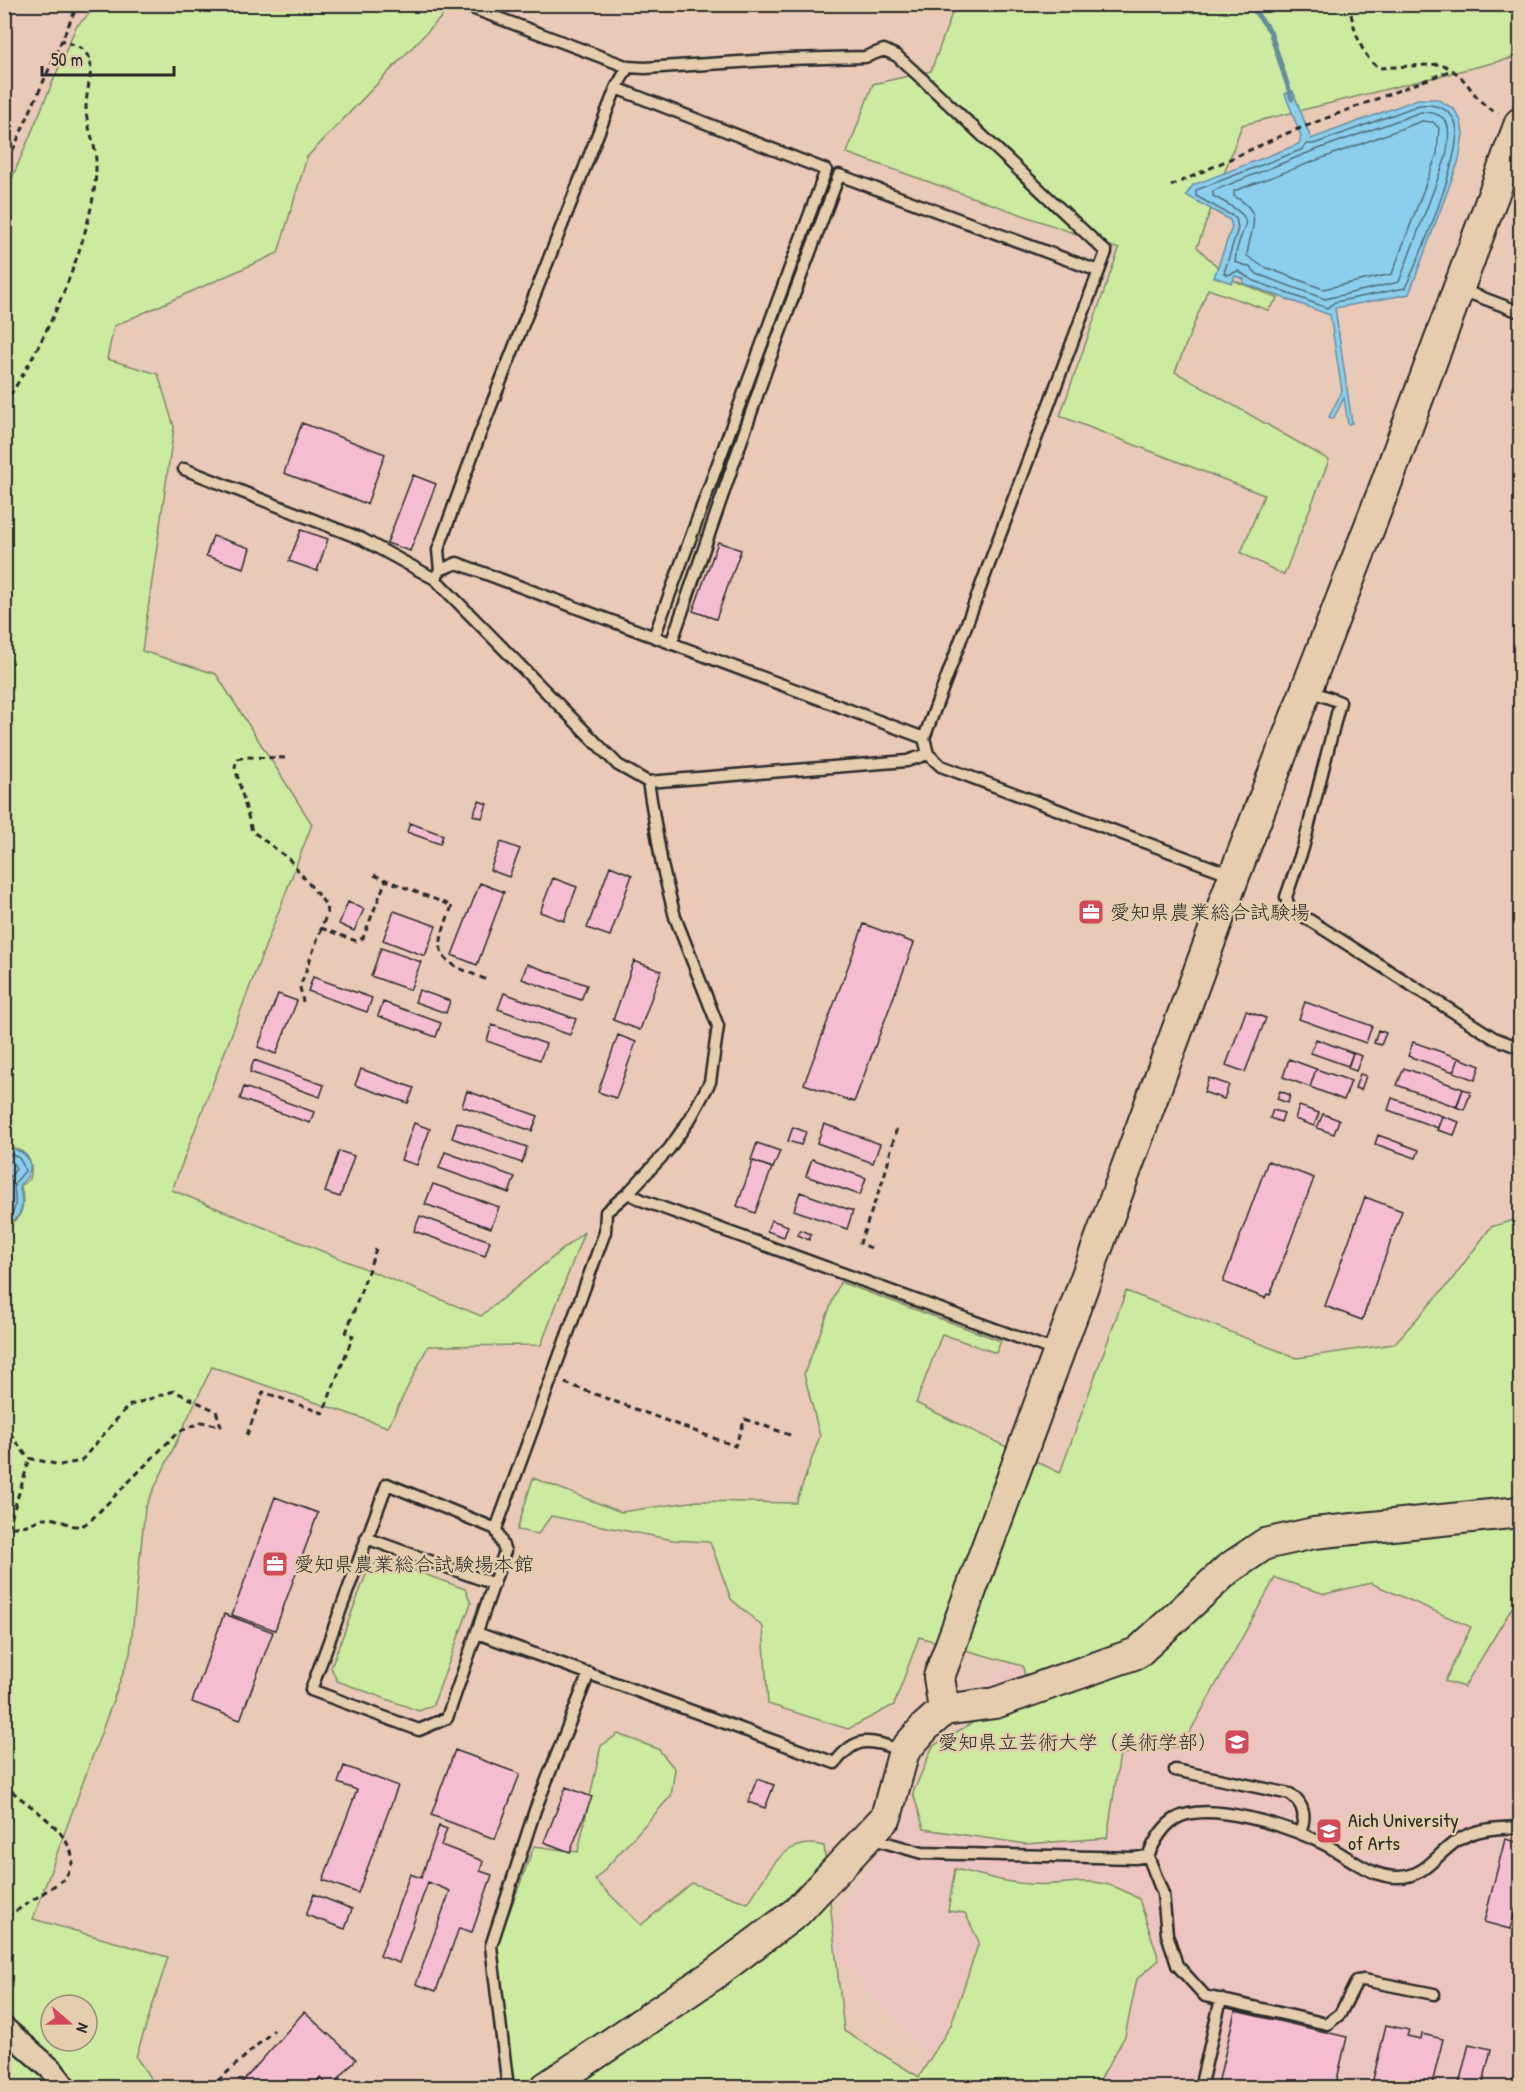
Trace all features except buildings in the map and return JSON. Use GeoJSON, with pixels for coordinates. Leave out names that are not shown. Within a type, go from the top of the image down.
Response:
{"type":"FeatureCollection","features":[{"type":"Feature","properties":{"kind":"street"},"geometry":{"type":"LineString","coordinates":[[944,1710],[939,1677],[1234,876],[1459,288],[1511,119]]}},
{"type":"Feature","properties":{"kind":"street"},"geometry":{"type":"LineString","coordinates":[[545,2088],[713,1975],[797,1912],[886,1816],[904,1751],[944,1710],[995,1703],[1137,1653],[1228,1569],[1265,1544],[1314,1533],[1521,1512]]}},
{"type":"Feature","properties":{"kind":"street"},"geometry":{"type":"LineString","coordinates":[[4,2028],[52,2070],[66,2088]]}},
{"type":"Feature","properties":{"kind":"lane"},"geometry":{"type":"LineString","coordinates":[[472,8],[628,67],[645,69],[787,58],[865,57],[884,50],[897,56],[1106,252],[924,738],[928,754],[941,766],[1234,876]]}},
{"type":"Feature","properties":{"kind":"lane"},"geometry":{"type":"LineString","coordinates":[[438,574],[438,550],[480,434],[616,87],[628,67]]}},
{"type":"Feature","properties":{"kind":"lane"},"geometry":{"type":"LineString","coordinates":[[616,87],[826,170],[654,637]]}},
{"type":"Feature","properties":{"kind":"lane"},"geometry":{"type":"LineString","coordinates":[[671,644],[767,367],[839,175],[1098,271]]}},
{"type":"Feature","properties":{"kind":"lane"},"geometry":{"type":"LineString","coordinates":[[1459,288],[1521,312]]}},
{"type":"Feature","properties":{"kind":"lane"},"geometry":{"type":"LineString","coordinates":[[184,469],[362,539],[438,574],[618,765],[648,782],[906,761],[928,754]]}},
{"type":"Feature","properties":{"kind":"lane"},"geometry":{"type":"LineString","coordinates":[[438,574],[457,563],[924,738]]}},
{"type":"Feature","properties":{"kind":"lane"},"geometry":{"type":"LineString","coordinates":[[1306,689],[1340,702],[1303,848],[1286,897],[1289,907],[1494,1038],[1521,1048]]}},
{"type":"Feature","properties":{"kind":"lane"},"geometry":{"type":"LineString","coordinates":[[496,1529],[604,1232],[606,1212],[628,1193],[669,1149],[690,1119],[710,1082],[718,1026],[675,917],[662,865],[648,782]]}},
{"type":"Feature","properties":{"kind":"lane"},"geometry":{"type":"LineString","coordinates":[[628,1193],[644,1202],[1060,1352]]}},
{"type":"Feature","properties":{"kind":"lane"},"geometry":{"type":"LineString","coordinates":[[387,1484],[496,1529],[506,1551],[447,1718],[419,1730],[311,1690],[366,1538],[387,1484]]}},
{"type":"Feature","properties":{"kind":"lane"},"geometry":{"type":"LineString","coordinates":[[366,1538],[494,1584]]}},
{"type":"Feature","properties":{"kind":"lane"},"geometry":{"type":"LineString","coordinates":[[477,1634],[835,1763],[848,1747],[872,1741],[904,1751]]}},
{"type":"Feature","properties":{"kind":"lane"},"geometry":{"type":"LineString","coordinates":[[508,2088],[491,1946],[535,1810],[589,1673]]}},
{"type":"Feature","properties":{"kind":"lane"},"geometry":{"type":"LineString","coordinates":[[1175,1770],[1290,1794],[1296,1799],[1305,1816],[1300,1833]]}},
{"type":"Feature","properties":{"kind":"lane"},"geometry":{"type":"LineString","coordinates":[[1148,1856],[1164,1829],[1175,1819],[1193,1812],[1205,1812],[1268,1823],[1300,1833],[1367,1869],[1397,1878],[1423,1871],[1448,1847],[1470,1834],[1521,1827]]}},
{"type":"Feature","properties":{"kind":"lane"},"geometry":{"type":"LineString","coordinates":[[868,1837],[922,1853],[1019,1854],[1106,1859],[1148,1856]]}},
{"type":"Feature","properties":{"kind":"lane"},"geometry":{"type":"LineString","coordinates":[[1148,1856],[1163,1894],[1167,1934],[1177,1965],[1205,1996],[1327,2024],[1340,2014],[1357,1981],[1364,1980],[1434,1994]]}},
{"type":"Feature","properties":{"kind":"lane"},"geometry":{"type":"LineString","coordinates":[[1200,2088],[1221,1999]]}},
{"type":"Feature","properties":{"kind":"path"},"geometry":{"type":"LineString","coordinates":[[4,170],[78,4]]}},
{"type":"Feature","properties":{"kind":"path"},"geometry":{"type":"LineString","coordinates":[[1349,4],[1367,56],[1379,68],[1442,64],[1467,80],[1472,93],[1485,107],[1511,119]]}},
{"type":"Feature","properties":{"kind":"path"},"geometry":{"type":"LineString","coordinates":[[4,404],[30,364],[51,321],[69,277],[91,200],[96,164],[86,109],[90,58],[81,48],[62,40]]}},
{"type":"Feature","properties":{"kind":"path"},"geometry":{"type":"LineString","coordinates":[[1171,186],[1285,134],[1452,70]]}},
{"type":"Feature","properties":{"kind":"path"},"geometry":{"type":"LineString","coordinates":[[285,758],[246,757],[237,759],[235,766],[252,831],[290,859],[326,905],[327,913],[300,987],[303,1002]]}},
{"type":"Feature","properties":{"kind":"path"},"geometry":{"type":"LineString","coordinates":[[374,875],[452,906],[439,942],[441,956],[450,965],[487,980]]}},
{"type":"Feature","properties":{"kind":"path"},"geometry":{"type":"LineString","coordinates":[[321,928],[356,941],[363,938],[386,880]]}},
{"type":"Feature","properties":{"kind":"path"},"geometry":{"type":"LineString","coordinates":[[871,1248],[860,1244],[884,1177],[897,1127]]}},
{"type":"Feature","properties":{"kind":"path"},"geometry":{"type":"LineString","coordinates":[[247,1435],[263,1392],[323,1413],[352,1336],[346,1333],[376,1250]]}},
{"type":"Feature","properties":{"kind":"path"},"geometry":{"type":"LineString","coordinates":[[552,1378],[735,1446],[745,1419],[790,1435]]}},
{"type":"Feature","properties":{"kind":"path"},"geometry":{"type":"LineString","coordinates":[[4,1425],[22,1452],[30,1458],[60,1465],[81,1461],[128,1406],[174,1391],[216,1411],[220,1426],[202,1422],[178,1432],[91,1520],[82,1526],[74,1526],[52,1518],[6,1529]]}},
{"type":"Feature","properties":{"kind":"path"},"geometry":{"type":"LineString","coordinates":[[6,1529],[30,1458]]}},
{"type":"Feature","properties":{"kind":"path"},"geometry":{"type":"LineString","coordinates":[[4,1784],[53,1826],[66,1842],[74,1860],[66,1878],[4,1919]]}},
{"type":"Feature","properties":{"kind":"path"},"geometry":{"type":"LineString","coordinates":[[210,2088],[274,2030]]}},
{"type":"Feature","properties":{"kind":"shaded area","name":"愛知県立芸術大学（美術学部）"},"geometry":{"type":"Polygon","coordinates":[[[1520,1494],[1520,2087],[953,2087],[823,1939],[1082,1544],[1520,1494]]]}},
{"type":"Feature","properties":{"kind":"green space"},"geometry":{"type":"Polygon","coordinates":[[[98,5],[453,5],[307,157],[278,253],[114,326],[107,359],[158,374],[174,427],[142,651],[216,674],[312,824],[172,1190],[481,1316],[584,1232],[541,1345],[428,1346],[388,1427],[212,1367],[145,1508],[130,1654],[33,1919],[168,1957],[136,2057],[156,2087],[5,2087],[4,1227],[16,1220],[22,1211],[21,1186],[30,1179],[31,1166],[22,1152],[4,1147],[5,195],[76,27],[98,5]]]}},
{"type":"Feature","properties":{"kind":"green space"},"geometry":{"type":"Polygon","coordinates":[[[955,5],[1520,5],[1520,35],[1512,58],[1242,125],[1197,247],[1230,279],[1278,298],[1268,310],[1208,289],[1175,372],[1329,460],[1284,575],[1241,553],[1264,495],[1060,416],[1119,249],[847,153],[873,84],[931,71],[955,5]]]}},
{"type":"Feature","properties":{"kind":"green space"},"geometry":{"type":"Polygon","coordinates":[[[1520,1218],[1520,1602],[1516,1601],[1464,1687],[1445,1681],[1471,1627],[1371,1583],[1325,1594],[1275,1578],[1182,1746],[1120,1754],[1107,1838],[1026,1844],[924,1829],[913,1793],[933,1746],[982,1717],[1030,1705],[1023,1666],[919,1637],[894,1705],[848,1729],[768,1704],[763,1627],[731,1599],[710,1542],[673,1540],[551,1516],[538,1534],[517,1530],[533,1478],[621,1512],[697,1501],[796,1503],[820,1436],[804,1374],[840,1282],[1001,1341],[996,1353],[942,1334],[916,1403],[1060,1473],[1126,1291],[1297,1358],[1394,1344],[1450,1282],[1491,1227],[1520,1218]]]}},
{"type":"Feature","properties":{"kind":"green space"},"geometry":{"type":"Polygon","coordinates":[[[383,1559],[465,1589],[471,1603],[433,1705],[419,1711],[337,1681],[331,1667],[369,1567],[383,1559]]]}},
{"type":"Feature","properties":{"kind":"green space"},"geometry":{"type":"Polygon","coordinates":[[[618,1734],[658,1749],[675,1769],[671,1796],[595,1880],[641,1925],[692,1883],[748,1903],[770,1869],[787,1851],[797,1846],[810,1844],[824,1846],[844,2031],[919,2077],[951,2025],[979,1942],[965,1913],[948,1911],[955,1869],[1019,1883],[1045,1885],[1095,1882],[1122,1890],[1139,1899],[1159,1960],[1137,1979],[1125,2036],[1096,2087],[511,2088],[497,1945],[534,1846],[578,1852],[601,1746],[618,1734]]]}},
{"type":"Feature","properties":{"kind":"water"},"geometry":{"type":"Polygon","coordinates":[[[1293,91],[1311,139],[1418,99],[1437,99],[1454,109],[1461,121],[1463,134],[1459,160],[1409,294],[1335,308],[1352,423],[1348,424],[1344,398],[1333,419],[1329,417],[1342,391],[1330,315],[1243,283],[1244,279],[1235,276],[1232,283],[1214,277],[1232,227],[1230,220],[1186,195],[1193,185],[1299,144],[1301,136],[1285,94],[1293,91]]]}},
{"type":"Feature","properties":{"kind":"water"},"geometry":{"type":"Polygon","coordinates":[[[4,1148],[13,1149],[25,1155],[30,1166],[25,1179],[19,1185],[22,1204],[19,1214],[5,1225],[4,1148]]]}},
{"type":"Feature","properties":{"kind":"waterway"},"geometry":{"type":"LineString","coordinates":[[1254,4],[1256,13],[1270,31],[1292,99]]}},
{"type":"Feature","properties":{"kind":"place","name":"愛知県農業総合試験場"},"geometry":{"type":"Point","coordinates":[1091,912]}},
{"type":"Feature","properties":{"kind":"place","name":"愛知県農業総合試験場本館"},"geometry":{"type":"Point","coordinates":[275,1564]}},
{"type":"Feature","properties":{"kind":"place","name":"愛知県立芸術大学（美術学部）"},"geometry":{"type":"Point","coordinates":[1237,1742]}},
{"type":"Feature","properties":{"kind":"place","name":"Aich University of Arts"},"geometry":{"type":"Point","coordinates":[1329,1831]}}]}
